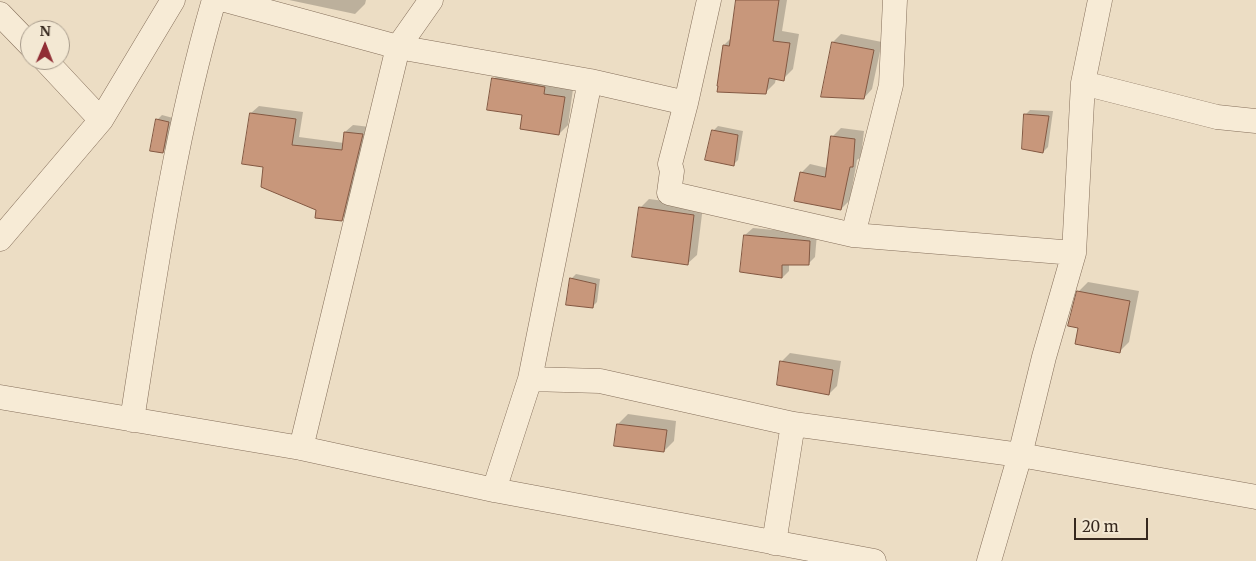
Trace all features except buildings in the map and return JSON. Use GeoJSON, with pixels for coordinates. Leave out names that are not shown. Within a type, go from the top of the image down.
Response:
{"type":"FeatureCollection","features":[{"type":"Feature","properties":{"kind":"street"},"geometry":{"type":"LineString","coordinates":[[0,239],[102,120],[173,0]]}},
{"type":"Feature","properties":{"kind":"street"},"geometry":{"type":"LineString","coordinates":[[132,420],[157,262],[199,53],[214,0]]}},
{"type":"Feature","properties":{"kind":"street"},"geometry":{"type":"LineString","coordinates":[[225,0],[398,47],[590,81],[686,103]]}},
{"type":"Feature","properties":{"kind":"street"},"geometry":{"type":"LineString","coordinates":[[301,448],[398,47],[431,0]]}},
{"type":"Feature","properties":{"kind":"street"},"geometry":{"type":"LineString","coordinates":[[709,0],[670,164],[672,171],[669,193],[853,234],[1074,253]]}},
{"type":"Feature","properties":{"kind":"street"},"geometry":{"type":"LineString","coordinates":[[853,234],[891,84],[895,0]]}},
{"type":"Feature","properties":{"kind":"street"},"geometry":{"type":"LineString","coordinates":[[989,561],[1020,455],[1044,357],[1074,253],[1083,83],[1100,0]]}},
{"type":"Feature","properties":{"kind":"street"},"geometry":{"type":"LineString","coordinates":[[0,14],[20,35]]}},
{"type":"Feature","properties":{"kind":"street"},"geometry":{"type":"LineString","coordinates":[[54,70],[102,120]]}},
{"type":"Feature","properties":{"kind":"street"},"geometry":{"type":"LineString","coordinates":[[494,490],[530,379],[590,81]]}},
{"type":"Feature","properties":{"kind":"street"},"geometry":{"type":"LineString","coordinates":[[1083,83],[1217,116],[1256,120]]}},
{"type":"Feature","properties":{"kind":"street"},"geometry":{"type":"LineString","coordinates":[[530,379],[600,381],[793,424],[1020,455],[1256,497]]}},
{"type":"Feature","properties":{"kind":"street"},"geometry":{"type":"LineString","coordinates":[[0,397],[301,448],[494,490],[874,561]]}},
{"type":"Feature","properties":{"kind":"street"},"geometry":{"type":"LineString","coordinates":[[774,543],[793,424]]}}]}
